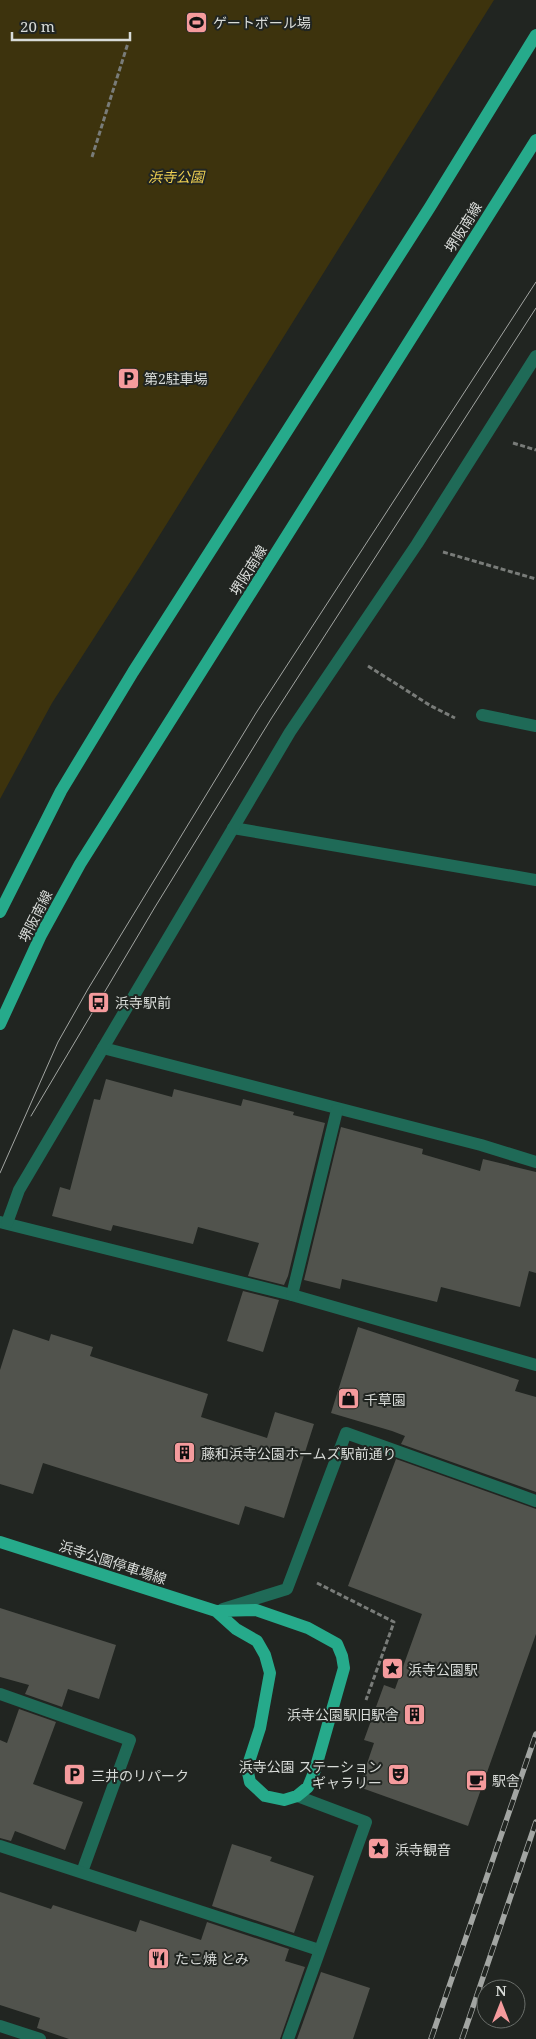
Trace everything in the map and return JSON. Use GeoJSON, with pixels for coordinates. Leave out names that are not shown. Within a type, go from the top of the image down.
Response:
{"type":"FeatureCollection","features":[{"type":"Feature","properties":{"kind":"main road"},"geometry":{"type":"LineString","coordinates":[[0,912],[61,791],[133,672],[430,207],[536,35]]}},
{"type":"Feature","properties":{"kind":"main road","name":"堺阪南線"},"geometry":{"type":"LineString","coordinates":[[0,1024],[41,935],[80,864],[536,140]]}},
{"type":"Feature","properties":{"kind":"main road","name":"浜寺公園停車場線"},"geometry":{"type":"LineString","coordinates":[[0,1542],[216,1611],[256,1610],[308,1628],[337,1644],[344,1668],[315,1770],[308,1787],[297,1796],[284,1800],[265,1796],[250,1782],[246,1768],[260,1728],[270,1673],[266,1655],[257,1641],[236,1630],[216,1611]]}},
{"type":"Feature","properties":{"kind":"street"},"geometry":{"type":"LineString","coordinates":[[536,356],[417,544],[290,732],[19,1190],[3,1223],[292,1295],[536,1364]]}},
{"type":"Feature","properties":{"kind":"street"},"geometry":{"type":"LineString","coordinates":[[482,715],[536,726]]}},
{"type":"Feature","properties":{"kind":"street"},"geometry":{"type":"LineString","coordinates":[[233,828],[536,880]]}},
{"type":"Feature","properties":{"kind":"street"},"geometry":{"type":"LineString","coordinates":[[103,1048],[337,1110],[481,1145],[536,1162]]}},
{"type":"Feature","properties":{"kind":"street"},"geometry":{"type":"LineString","coordinates":[[292,1295],[337,1110]]}},
{"type":"Feature","properties":{"kind":"street"},"geometry":{"type":"LineString","coordinates":[[216,1611],[287,1589],[346,1433],[536,1501]]}},
{"type":"Feature","properties":{"kind":"street"},"geometry":{"type":"LineString","coordinates":[[0,1694],[130,1740],[82,1872]]}},
{"type":"Feature","properties":{"kind":"street"},"geometry":{"type":"LineString","coordinates":[[288,2039],[366,1822],[297,1796]]}},
{"type":"Feature","properties":{"kind":"street"},"geometry":{"type":"LineString","coordinates":[[0,1846],[319,1950]]}},
{"type":"Feature","properties":{"kind":"street"},"geometry":{"type":"LineString","coordinates":[[0,2026],[40,2039]]}},
{"type":"Feature","properties":{"kind":"path"},"geometry":{"type":"LineString","coordinates":[[92,157],[128,43]]}},
{"type":"Feature","properties":{"kind":"path"},"geometry":{"type":"LineString","coordinates":[[417,544],[536,579]]}},
{"type":"Feature","properties":{"kind":"path"},"geometry":{"type":"LineString","coordinates":[[346,648],[368,666],[431,706],[471,727],[482,715]]}},
{"type":"Feature","properties":{"kind":"green space","name":"浜寺公園"},"geometry":{"type":"Polygon","coordinates":[[[0,0],[494,0],[141,565],[52,703],[0,799],[0,0]]]}},
{"type":"Feature","properties":{"kind":"building"},"geometry":{"type":"Polygon","coordinates":[[[106,1079],[172,1097],[174,1089],[241,1106],[243,1099],[294,1112],[293,1115],[325,1123],[288,1276],[284,1285],[248,1276],[259,1243],[198,1227],[193,1244],[113,1225],[111,1231],[52,1216],[60,1187],[70,1190],[94,1099],[100,1100],[106,1079]]]}},
{"type":"Feature","properties":{"kind":"building"},"geometry":{"type":"Polygon","coordinates":[[[341,1127],[423,1149],[422,1154],[480,1171],[483,1159],[536,1172],[536,1273],[529,1271],[520,1307],[441,1287],[437,1302],[342,1279],[340,1289],[304,1280],[341,1127]]]}},
{"type":"Feature","properties":{"kind":"building"},"geometry":{"type":"Polygon","coordinates":[[[243,1291],[279,1300],[263,1352],[227,1341],[243,1291]]]}},
{"type":"Feature","properties":{"kind":"building"},"geometry":{"type":"Polygon","coordinates":[[[358,1327],[519,1380],[515,1391],[536,1397],[536,1492],[401,1444],[405,1436],[331,1413],[358,1327]]]}},
{"type":"Feature","properties":{"kind":"building","name":"藤和浜寺公園ホームズ駅前通り"},"geometry":{"type":"Polygon","coordinates":[[[13,1329],[49,1341],[51,1334],[93,1347],[90,1356],[208,1394],[201,1417],[267,1438],[275,1412],[314,1424],[284,1518],[245,1506],[239,1525],[43,1463],[33,1494],[0,1484],[0,1370],[13,1329]]]}},
{"type":"Feature","properties":{"kind":"building"},"geometry":{"type":"Polygon","coordinates":[[[396,1459],[536,1509],[536,1634],[468,1826],[359,1787],[374,1743],[364,1740],[384,1685],[395,1689],[422,1614],[348,1586],[396,1459]]]}},
{"type":"Feature","properties":{"kind":"building"},"geometry":{"type":"Polygon","coordinates":[[[0,1608],[116,1645],[99,1699],[68,1689],[62,1707],[25,1694],[29,1685],[0,1677],[0,1608]]]}},
{"type":"Feature","properties":{"kind":"building"},"geometry":{"type":"Polygon","coordinates":[[[19,1709],[56,1722],[33,1784],[83,1802],[65,1850],[15,1831],[11,1841],[0,1838],[0,1740],[7,1743],[19,1709]]]}},
{"type":"Feature","properties":{"kind":"building"},"geometry":{"type":"Polygon","coordinates":[[[232,1844],[272,1857],[270,1861],[314,1876],[294,1933],[212,1906],[232,1844]]]}},
{"type":"Feature","properties":{"kind":"building"},"geometry":{"type":"Polygon","coordinates":[[[0,1892],[51,1909],[53,1905],[136,1932],[140,1920],[201,1940],[207,1922],[289,1949],[285,1961],[305,1967],[280,2039],[69,2039],[37,2028],[40,2018],[0,2005],[0,1892]]]}},
{"type":"Feature","properties":{"kind":"building"},"geometry":{"type":"Polygon","coordinates":[[[321,1972],[370,1988],[353,2039],[297,2039],[321,1972]]]}},
{"type":"Feature","properties":{"kind":"tram line"},"geometry":{"type":"LineString","coordinates":[[0,1173],[58,1042],[88,989],[256,713],[536,282]]}},
{"type":"Feature","properties":{"kind":"tram line"},"geometry":{"type":"LineString","coordinates":[[31,1116],[155,907],[271,719],[536,308]]}},
{"type":"Feature","properties":{"kind":"railway"},"geometry":{"type":"LineString","coordinates":[[431,2039],[536,1734]]}},
{"type":"Feature","properties":{"kind":"railway"},"geometry":{"type":"LineString","coordinates":[[462,2039],[536,1822]]}},
{"type":"Feature","properties":{"kind":"place","name":"ゲートボール場"},"geometry":{"type":"Point","coordinates":[197,22]}},
{"type":"Feature","properties":{"kind":"place","name":"第2駐車場"},"geometry":{"type":"Point","coordinates":[128,378]}},
{"type":"Feature","properties":{"kind":"place","name":"浜寺駅前"},"geometry":{"type":"Point","coordinates":[99,1002]}},
{"type":"Feature","properties":{"kind":"place","name":"千草園"},"geometry":{"type":"Point","coordinates":[348,1399]}},
{"type":"Feature","properties":{"kind":"place","name":"藤和浜寺公園ホームズ駅前通り"},"geometry":{"type":"Point","coordinates":[185,1453]}},
{"type":"Feature","properties":{"kind":"place","name":"浜寺公園駅"},"geometry":{"type":"Point","coordinates":[392,1669]}},
{"type":"Feature","properties":{"kind":"place","name":"浜寺公園駅旧駅舎"},"geometry":{"type":"Point","coordinates":[415,1714]}},
{"type":"Feature","properties":{"kind":"place","name":"浜寺公園 ステーション ギャラリー"},"geometry":{"type":"Point","coordinates":[398,1774]}},
{"type":"Feature","properties":{"kind":"place","name":"三井のリパーク"},"geometry":{"type":"Point","coordinates":[75,1775]}},
{"type":"Feature","properties":{"kind":"place","name":"駅舎"},"geometry":{"type":"Point","coordinates":[476,1780]}},
{"type":"Feature","properties":{"kind":"place","name":"浜寺観音"},"geometry":{"type":"Point","coordinates":[379,1849]}},
{"type":"Feature","properties":{"kind":"place","name":"たこ焼 とみ"},"geometry":{"type":"Point","coordinates":[159,1958]}}]}
